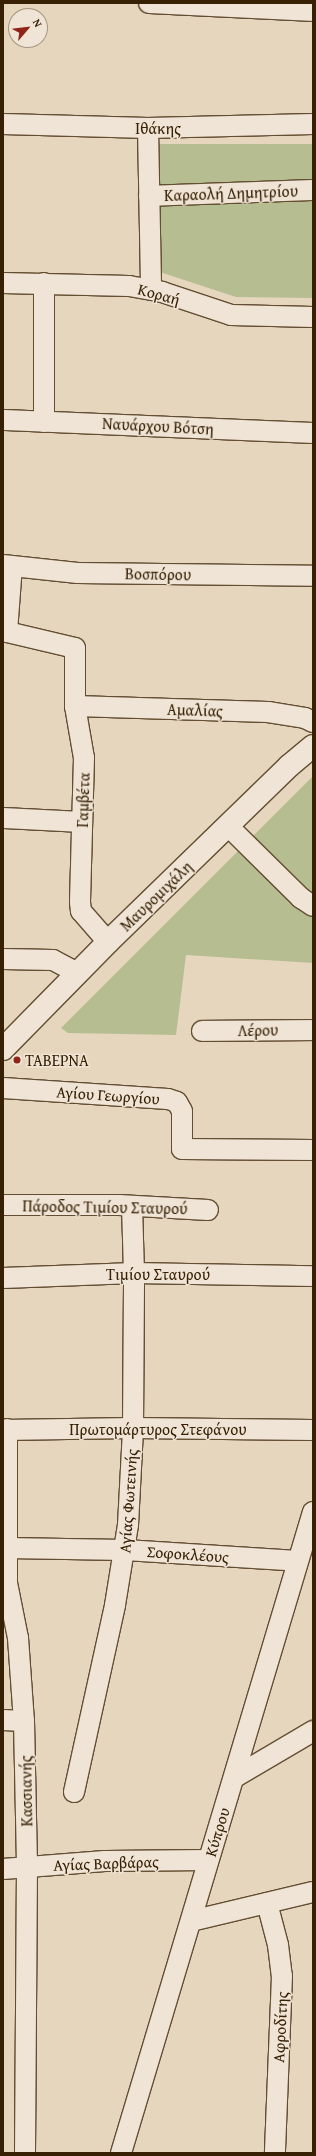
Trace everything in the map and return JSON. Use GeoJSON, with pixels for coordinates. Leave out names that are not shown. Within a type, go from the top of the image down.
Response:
{"type":"FeatureCollection","features":[{"type":"Feature","properties":{"kind":"main road","name":"Μαυρομιχάλη"},"geometry":{"type":"LineString","coordinates":[[3,1049],[108,942],[289,766],[313,746]]}},
{"type":"Feature","properties":{"kind":"street"},"geometry":{"type":"LineString","coordinates":[[149,3],[221,5],[313,11]]}},
{"type":"Feature","properties":{"kind":"street","name":"Ιθάκης"},"geometry":{"type":"LineString","coordinates":[[3,124],[148,128],[313,124]]}},
{"type":"Feature","properties":{"kind":"street"},"geometry":{"type":"LineString","coordinates":[[148,128],[151,289]]}},
{"type":"Feature","properties":{"kind":"street","name":"Καραολή Δημητρίου"},"geometry":{"type":"LineString","coordinates":[[149,196],[313,190]]}},
{"type":"Feature","properties":{"kind":"street","name":"Κοραή"},"geometry":{"type":"LineString","coordinates":[[3,283],[129,286],[151,289],[231,315],[313,317]]}},
{"type":"Feature","properties":{"kind":"street"},"geometry":{"type":"LineString","coordinates":[[44,283],[44,422]]}},
{"type":"Feature","properties":{"kind":"street","name":"Ναυάρχου Βότση"},"geometry":{"type":"LineString","coordinates":[[3,420],[313,433]]}},
{"type":"Feature","properties":{"kind":"street"},"geometry":{"type":"LineString","coordinates":[[5,632],[7,565]]}},
{"type":"Feature","properties":{"kind":"street","name":"Βοσπόρου"},"geometry":{"type":"LineString","coordinates":[[7,565],[78,573],[313,576]]}},
{"type":"Feature","properties":{"kind":"street","name":"Γαμβέτα"},"geometry":{"type":"LineString","coordinates":[[5,632],[75,648],[75,706],[83,743],[81,912],[108,942]]}},
{"type":"Feature","properties":{"kind":"street","name":"Αμαλίας"},"geometry":{"type":"LineString","coordinates":[[75,706],[268,712],[305,718],[313,722]]}},
{"type":"Feature","properties":{"kind":"street"},"geometry":{"type":"LineString","coordinates":[[3,818],[82,822]]}},
{"type":"Feature","properties":{"kind":"street"},"geometry":{"type":"LineString","coordinates":[[228,826],[301,898],[313,906]]}},
{"type":"Feature","properties":{"kind":"street"},"geometry":{"type":"LineString","coordinates":[[3,959],[53,960],[77,973]]}},
{"type":"Feature","properties":{"kind":"street","name":"Λέρου"},"geometry":{"type":"LineString","coordinates":[[202,1031],[313,1030]]}},
{"type":"Feature","properties":{"kind":"street","name":"Αγίου Γεωργίου"},"geometry":{"type":"LineString","coordinates":[[3,1088],[168,1098],[177,1102],[182,1111],[182,1148],[313,1150]]}},
{"type":"Feature","properties":{"kind":"street","name":"Πάροδος Τιμίου Σταυρού"},"geometry":{"type":"LineString","coordinates":[[3,1205],[132,1206],[208,1210]]}},
{"type":"Feature","properties":{"kind":"street","name":"Αγίας Φωτεινής"},"geometry":{"type":"LineString","coordinates":[[74,1792],[125,1550],[133,1428],[134,1273],[132,1206]]}},
{"type":"Feature","properties":{"kind":"street","name":"Τιμίου Σταυρού"},"geometry":{"type":"LineString","coordinates":[[3,1278],[134,1273],[313,1276]]}},
{"type":"Feature","properties":{"kind":"street","name":"Πρωτομάρτυρος Στεφάνου"},"geometry":{"type":"LineString","coordinates":[[5,1430],[133,1428],[313,1430]]}},
{"type":"Feature","properties":{"kind":"street","name":"Κασσιανής"},"geometry":{"type":"LineString","coordinates":[[5,1430],[5,1504],[8,1613],[18,1638],[24,1721],[27,1867],[25,2153]]}},
{"type":"Feature","properties":{"kind":"street","name":"Κύπρου"},"geometry":{"type":"LineString","coordinates":[[121,2153],[208,1860],[235,1777],[313,1512]]}},
{"type":"Feature","properties":{"kind":"street","name":"Σοφοκλέους"},"geometry":{"type":"LineString","coordinates":[[7,1548],[125,1550],[298,1561]]}},
{"type":"Feature","properties":{"kind":"street"},"geometry":{"type":"LineString","coordinates":[[3,1720],[24,1721]]}},
{"type":"Feature","properties":{"kind":"street"},"geometry":{"type":"LineString","coordinates":[[235,1777],[313,1731]]}},
{"type":"Feature","properties":{"kind":"street","name":"Αγίας Βαρβάρας"},"geometry":{"type":"LineString","coordinates":[[3,1869],[105,1861],[208,1860]]}},
{"type":"Feature","properties":{"kind":"street"},"geometry":{"type":"LineString","coordinates":[[191,1921],[313,1892]]}},
{"type":"Feature","properties":{"kind":"street","name":"Αφροδίτης"},"geometry":{"type":"LineString","coordinates":[[267,1903],[278,1945],[282,1976],[275,2153]]}},
{"type":"Feature","properties":{"kind":"green space"},"geometry":{"type":"Polygon","coordinates":[[[155,144],[313,144],[313,298],[236,297],[160,272],[155,144]]]}},
{"type":"Feature","properties":{"kind":"green space"},"geometry":{"type":"Polygon","coordinates":[[[313,776],[313,963],[186,955],[176,1035],[68,1033],[61,1028],[313,776]]]}},
{"type":"Feature","properties":{"kind":"place","name":"ΤΑΒΕΡΝΑ"},"geometry":{"type":"Point","coordinates":[17,1060]}}]}
